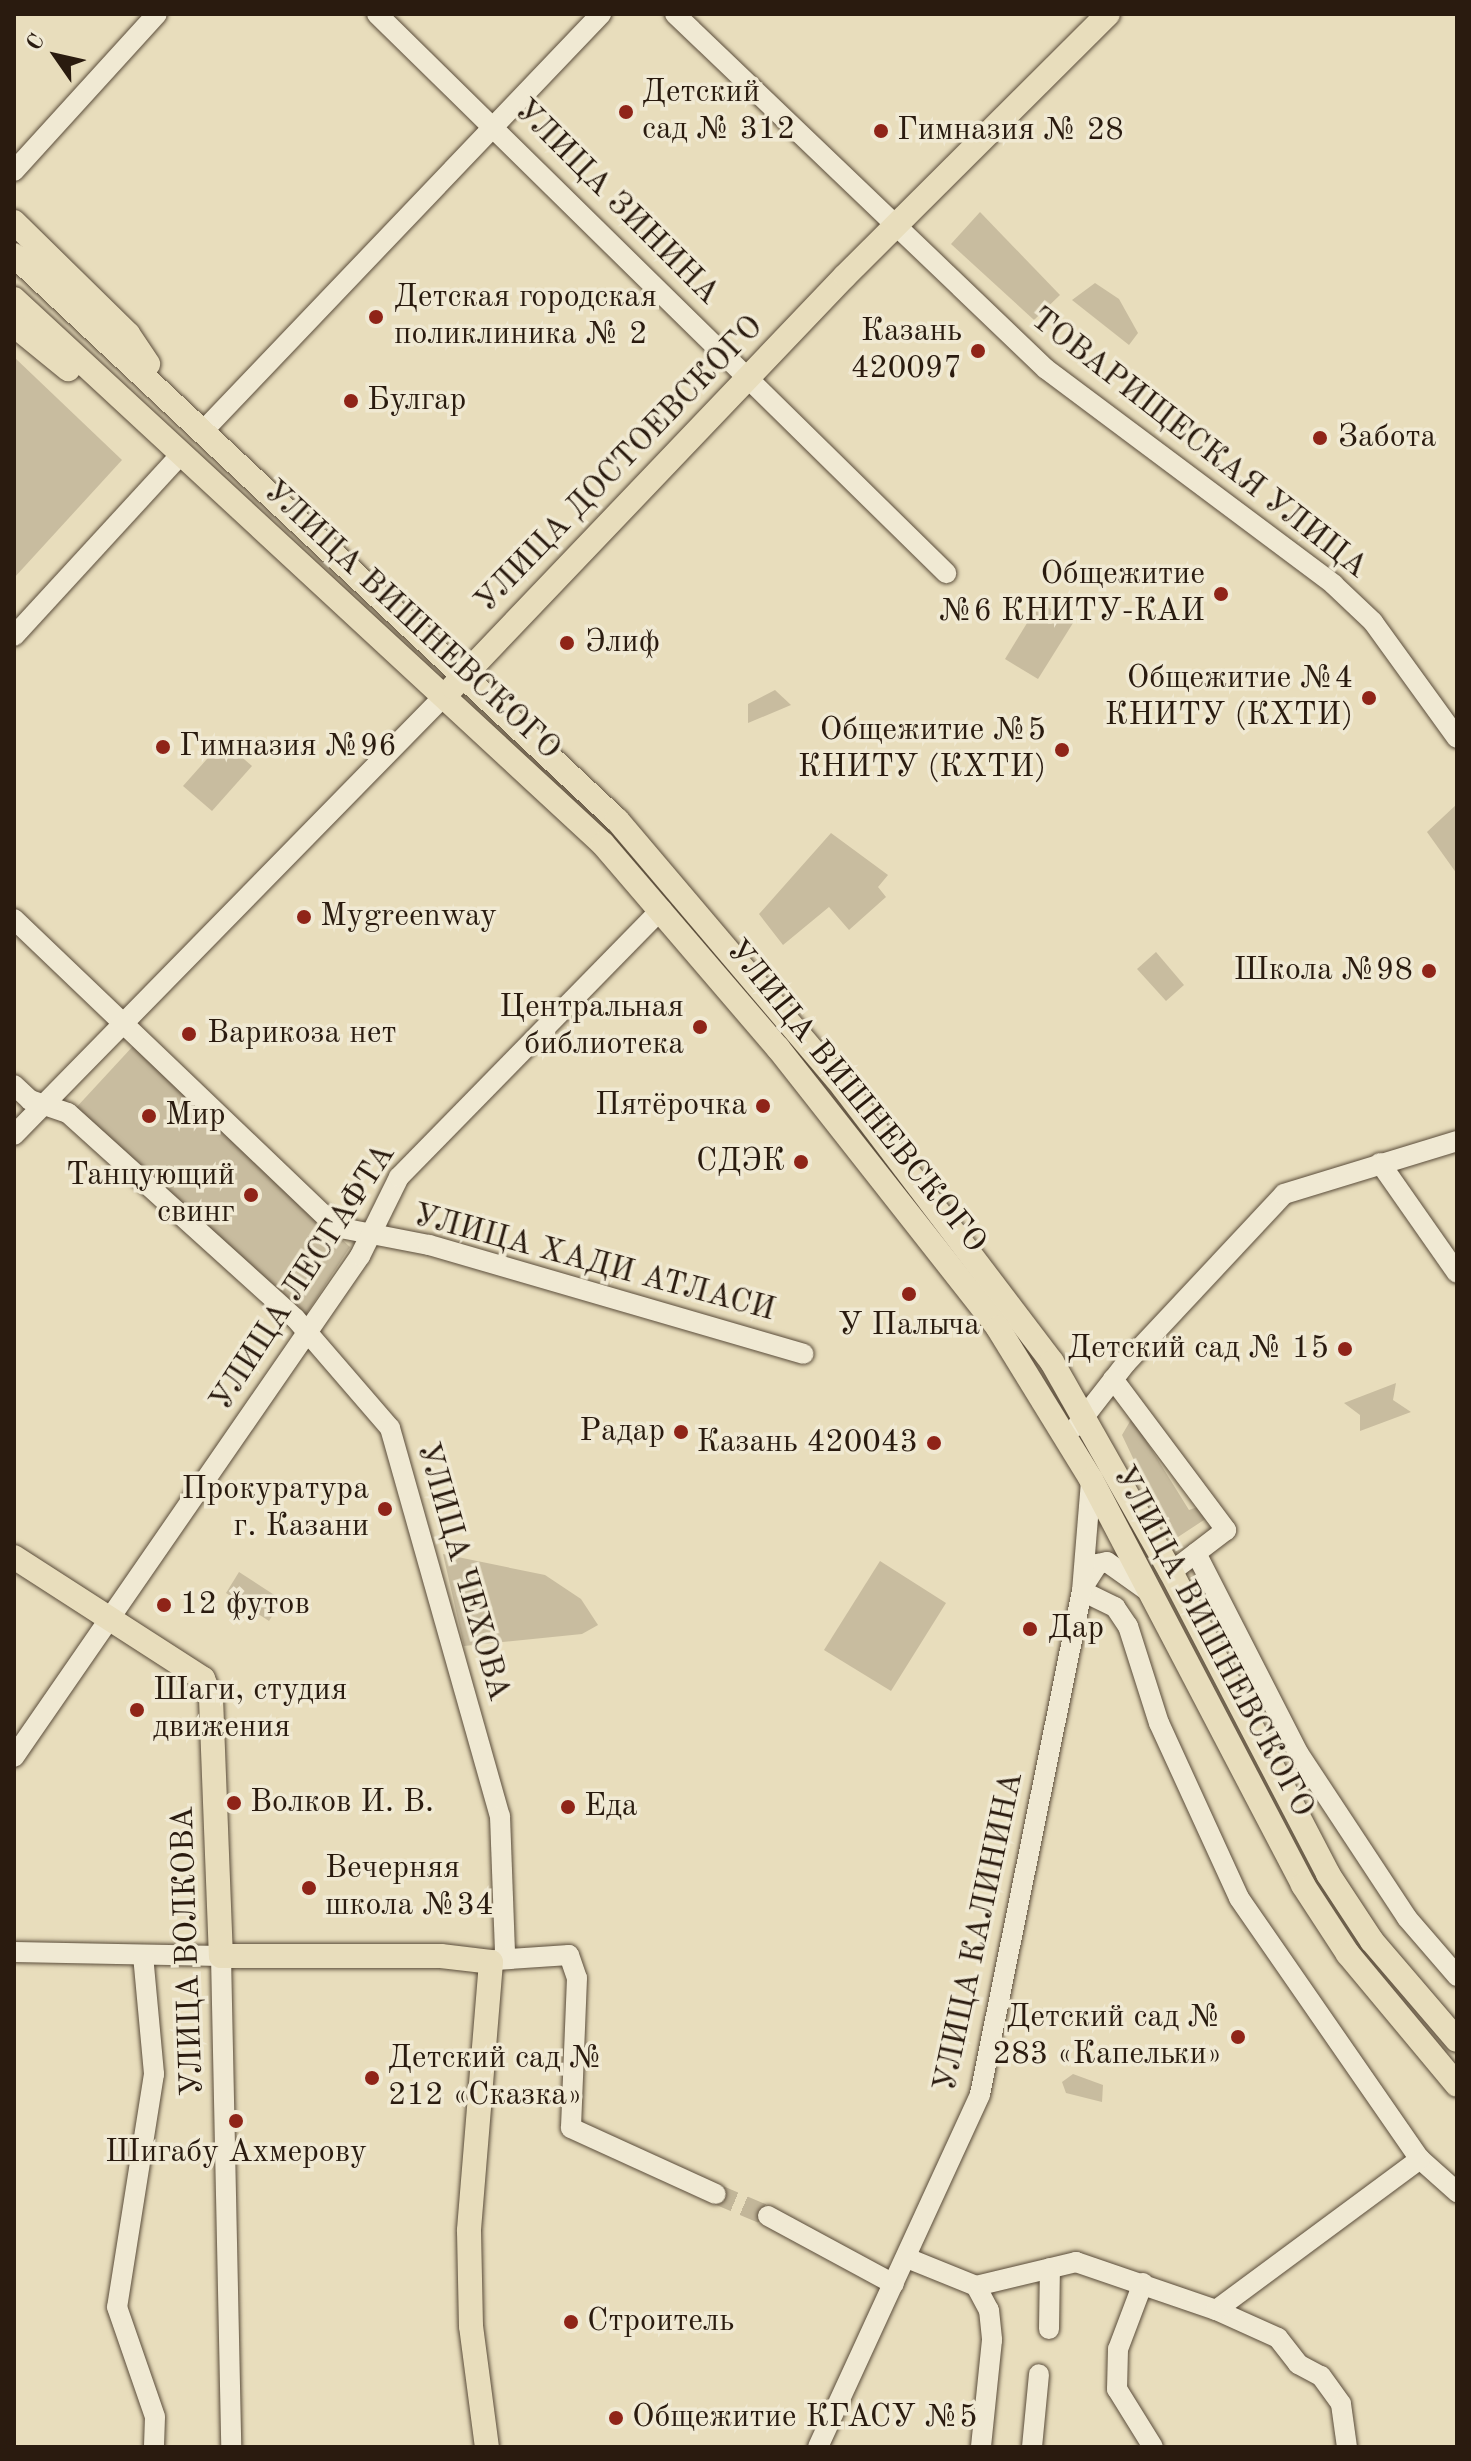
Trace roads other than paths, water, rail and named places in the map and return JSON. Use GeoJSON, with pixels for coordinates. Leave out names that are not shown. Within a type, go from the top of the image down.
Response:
{"type":"FeatureCollection","features":[{"type":"Feature","properties":{"kind":"main road","name":"УЛИЦА ДОСТОЕВСКОГО"},"geometry":{"type":"LineString","coordinates":[[446,694],[894,226],[1108,14]]}},
{"type":"Feature","properties":{"kind":"main road"},"geometry":{"type":"LineString","coordinates":[[14,222],[128,334],[167,392]]}},
{"type":"Feature","properties":{"kind":"main road","name":"УЛИЦА ВИШНЕВСКОГО"},"geometry":{"type":"LineString","coordinates":[[14,255],[167,392],[464,675],[679,889],[1018,1309],[1086,1415],[1328,1874],[1372,1941],[1457,2040]]}},
{"type":"Feature","properties":{"kind":"main road","name":"УЛИЦА ВИШНЕВСКОГО"},"geometry":{"type":"LineString","coordinates":[[14,299],[446,694],[661,909],[998,1328],[1091,1479],[1303,1885],[1348,1954],[1457,2085]]}},
{"type":"Feature","properties":{"kind":"main road"},"geometry":{"type":"LineString","coordinates":[[14,325],[72,373],[125,402]]}},
{"type":"Feature","properties":{"kind":"main road","name":"УЛИЦА ВОЛКОВА"},"geometry":{"type":"LineString","coordinates":[[14,1557],[203,1679],[211,1698],[221,1956]]}},
{"type":"Feature","properties":{"kind":"main road"},"geometry":{"type":"LineString","coordinates":[[221,1956],[498,1959],[469,2231],[471,2326],[487,2447]]}},
{"type":"Feature","properties":{"kind":"street"},"geometry":{"type":"LineString","coordinates":[[14,171],[157,14]]}},
{"type":"Feature","properties":{"kind":"street","name":"УЛИЦА ЗИНИНА"},"geometry":{"type":"LineString","coordinates":[[377,14],[494,123],[946,573]]}},
{"type":"Feature","properties":{"kind":"street"},"geometry":{"type":"LineString","coordinates":[[205,429],[601,14]]}},
{"type":"Feature","properties":{"kind":"street","name":"ТОВАРИЩЕСКАЯ УЛИЦА"},"geometry":{"type":"LineString","coordinates":[[675,14],[1046,369],[1333,584],[1373,622],[1457,738]]}},
{"type":"Feature","properties":{"kind":"street"},"geometry":{"type":"LineString","coordinates":[[14,636],[182,453]]}},
{"type":"Feature","properties":{"kind":"street","name":"УЛИЦА ДОСТОЕВСКОГО"},"geometry":{"type":"LineString","coordinates":[[14,1135],[446,694]]}},
{"type":"Feature","properties":{"kind":"street","name":"УЛИЦА ЛЕСГАФТА"},"geometry":{"type":"LineString","coordinates":[[14,1757],[309,1332],[406,1169],[661,909]]}},
{"type":"Feature","properties":{"kind":"street"},"geometry":{"type":"LineString","coordinates":[[14,919],[336,1227],[368,1236]]}},
{"type":"Feature","properties":{"kind":"street","name":"УЛИЦА ЧЕХОВА"},"geometry":{"type":"LineString","coordinates":[[14,1085],[68,1113],[309,1332],[392,1431],[425,1534],[500,1816],[498,1959]]}},
{"type":"Feature","properties":{"kind":"street"},"geometry":{"type":"LineString","coordinates":[[1067,1439],[1113,1379],[1284,1194],[1457,1141]]}},
{"type":"Feature","properties":{"kind":"street"},"geometry":{"type":"LineString","coordinates":[[1380,1163],[1457,1273]]}},
{"type":"Feature","properties":{"kind":"street","name":"УЛИЦА ХАДИ АТЛАСИ"},"geometry":{"type":"LineString","coordinates":[[368,1236],[439,1248],[803,1354]]}},
{"type":"Feature","properties":{"kind":"street"},"geometry":{"type":"LineString","coordinates":[[1113,1379],[1226,1530],[1171,1572]]}},
{"type":"Feature","properties":{"kind":"street","name":"УЛИЦА КАЛИНИНА"},"geometry":{"type":"LineString","coordinates":[[818,2447],[907,2258],[986,2075],[1082,1591],[1091,1479]]}},
{"type":"Feature","properties":{"kind":"street"},"geometry":{"type":"LineString","coordinates":[[1196,1553],[1299,1754],[1407,1918],[1457,1976]]}},
{"type":"Feature","properties":{"kind":"street","name":"УЛИЦА КАЛИНИНА"},"geometry":{"type":"LineString","coordinates":[[1082,1591],[1098,1564],[1107,1562],[1151,1595]]}},
{"type":"Feature","properties":{"kind":"street"},"geometry":{"type":"LineString","coordinates":[[1082,1591],[1115,1607],[1128,1626],[1159,1723],[1239,1898],[1420,2159],[1457,2192]]}},
{"type":"Feature","properties":{"kind":"street"},"geometry":{"type":"LineString","coordinates":[[14,1952],[221,1956]]}},
{"type":"Feature","properties":{"kind":"street"},"geometry":{"type":"LineString","coordinates":[[143,1955],[154,2074],[117,2307],[155,2417],[154,2447]]}},
{"type":"Feature","properties":{"kind":"street"},"geometry":{"type":"LineString","coordinates":[[498,1959],[569,1955],[577,1978],[571,2128],[716,2194]]}},
{"type":"Feature","properties":{"kind":"street","name":"УЛИЦА ВОЛКОВА"},"geometry":{"type":"LineString","coordinates":[[221,1956],[231,2447]]}},
{"type":"Feature","properties":{"kind":"street"},"geometry":{"type":"LineString","coordinates":[[1216,2310],[1420,2159]]}},
{"type":"Feature","properties":{"kind":"street"},"geometry":{"type":"LineString","coordinates":[[768,2216],[894,2284]]}},
{"type":"Feature","properties":{"kind":"street"},"geometry":{"type":"LineString","coordinates":[[907,2258],[976,2286],[1076,2262],[1216,2310],[1278,2338],[1298,2364],[1321,2376],[1341,2404],[1347,2447]]}},
{"type":"Feature","properties":{"kind":"street"},"geometry":{"type":"LineString","coordinates":[[1049,2329],[1050,2268]]}},
{"type":"Feature","properties":{"kind":"street"},"geometry":{"type":"LineString","coordinates":[[1143,2283],[1118,2349],[1117,2389],[1153,2447]]}},
{"type":"Feature","properties":{"kind":"street"},"geometry":{"type":"LineString","coordinates":[[976,2286],[989,2310],[992,2340],[981,2447]]}},
{"type":"Feature","properties":{"kind":"street"},"geometry":{"type":"LineString","coordinates":[[1032,2447],[1039,2374]]}},
{"type":"Feature","properties":{"kind":"tunnel"},"geometry":{"type":"LineString","coordinates":[[716,2194],[768,2216]]}},
{"type":"Feature","properties":{"kind":"place","name":"Детский сад № 312"},"geometry":{"type":"Point","coordinates":[626,112]}},
{"type":"Feature","properties":{"kind":"place","name":"Гимназия № 28"},"geometry":{"type":"Point","coordinates":[881,131]}},
{"type":"Feature","properties":{"kind":"place","name":"Детская городская поликлиника № 2"},"geometry":{"type":"Point","coordinates":[376,317]}},
{"type":"Feature","properties":{"kind":"place","name":"Казань 420097"},"geometry":{"type":"Point","coordinates":[978,351]}},
{"type":"Feature","properties":{"kind":"place","name":"Булгар"},"geometry":{"type":"Point","coordinates":[351,401]}},
{"type":"Feature","properties":{"kind":"place","name":"Забота"},"geometry":{"type":"Point","coordinates":[1320,438]}},
{"type":"Feature","properties":{"kind":"place","name":"Общежитие №6 КНИТУ-КАИ"},"geometry":{"type":"Point","coordinates":[1221,594]}},
{"type":"Feature","properties":{"kind":"place","name":"Элиф"},"geometry":{"type":"Point","coordinates":[567,643]}},
{"type":"Feature","properties":{"kind":"place","name":"Общежитие №4 КНИТУ (КХТИ)"},"geometry":{"type":"Point","coordinates":[1369,698]}},
{"type":"Feature","properties":{"kind":"place","name":"Гимназия №96"},"geometry":{"type":"Point","coordinates":[163,747]}},
{"type":"Feature","properties":{"kind":"place","name":"Общежитие №5 КНИТУ (КХТИ)"},"geometry":{"type":"Point","coordinates":[1062,750]}},
{"type":"Feature","properties":{"kind":"place","name":"Mygreenway"},"geometry":{"type":"Point","coordinates":[304,917]}},
{"type":"Feature","properties":{"kind":"place","name":"Школа №98"},"geometry":{"type":"Point","coordinates":[1429,971]}},
{"type":"Feature","properties":{"kind":"place","name":"Центральная библиотека"},"geometry":{"type":"Point","coordinates":[700,1027]}},
{"type":"Feature","properties":{"kind":"place","name":"Варикоза нет"},"geometry":{"type":"Point","coordinates":[189,1034]}},
{"type":"Feature","properties":{"kind":"place","name":"Пятёрочка"},"geometry":{"type":"Point","coordinates":[763,1106]}},
{"type":"Feature","properties":{"kind":"place","name":"Мир"},"geometry":{"type":"Point","coordinates":[149,1116]}},
{"type":"Feature","properties":{"kind":"place","name":"СДЭК"},"geometry":{"type":"Point","coordinates":[801,1162]}},
{"type":"Feature","properties":{"kind":"place","name":"Танцующий свинг"},"geometry":{"type":"Point","coordinates":[251,1195]}},
{"type":"Feature","properties":{"kind":"place","name":"У Палыча"},"geometry":{"type":"Point","coordinates":[909,1294]}},
{"type":"Feature","properties":{"kind":"place","name":"Детский сад № 15"},"geometry":{"type":"Point","coordinates":[1345,1349]}},
{"type":"Feature","properties":{"kind":"place","name":"Радар"},"geometry":{"type":"Point","coordinates":[681,1432]}},
{"type":"Feature","properties":{"kind":"place","name":"Казань 420043"},"geometry":{"type":"Point","coordinates":[934,1443]}},
{"type":"Feature","properties":{"kind":"place","name":"Прокуратура г. Казани"},"geometry":{"type":"Point","coordinates":[385,1509]}},
{"type":"Feature","properties":{"kind":"place","name":"12 футов"},"geometry":{"type":"Point","coordinates":[164,1605]}},
{"type":"Feature","properties":{"kind":"place","name":"Дар"},"geometry":{"type":"Point","coordinates":[1030,1629]}},
{"type":"Feature","properties":{"kind":"place","name":"Шаги, студия движения"},"geometry":{"type":"Point","coordinates":[137,1710]}},
{"type":"Feature","properties":{"kind":"place","name":"Волков И. В."},"geometry":{"type":"Point","coordinates":[234,1803]}},
{"type":"Feature","properties":{"kind":"place","name":"Еда"},"geometry":{"type":"Point","coordinates":[568,1807]}},
{"type":"Feature","properties":{"kind":"place","name":"Вечерняя школа №34"},"geometry":{"type":"Point","coordinates":[309,1888]}},
{"type":"Feature","properties":{"kind":"place","name":"Детский сад № 283 «Капельки»"},"geometry":{"type":"Point","coordinates":[1238,2037]}},
{"type":"Feature","properties":{"kind":"place","name":"Детский сад № 212 «Сказка»"},"geometry":{"type":"Point","coordinates":[372,2078]}},
{"type":"Feature","properties":{"kind":"place","name":"Шигабу Ахмерову"},"geometry":{"type":"Point","coordinates":[236,2121]}},
{"type":"Feature","properties":{"kind":"place","name":"Строитель"},"geometry":{"type":"Point","coordinates":[571,2322]}},
{"type":"Feature","properties":{"kind":"place","name":"Общежитие КГАСУ №5"},"geometry":{"type":"Point","coordinates":[616,2418]}}]}
